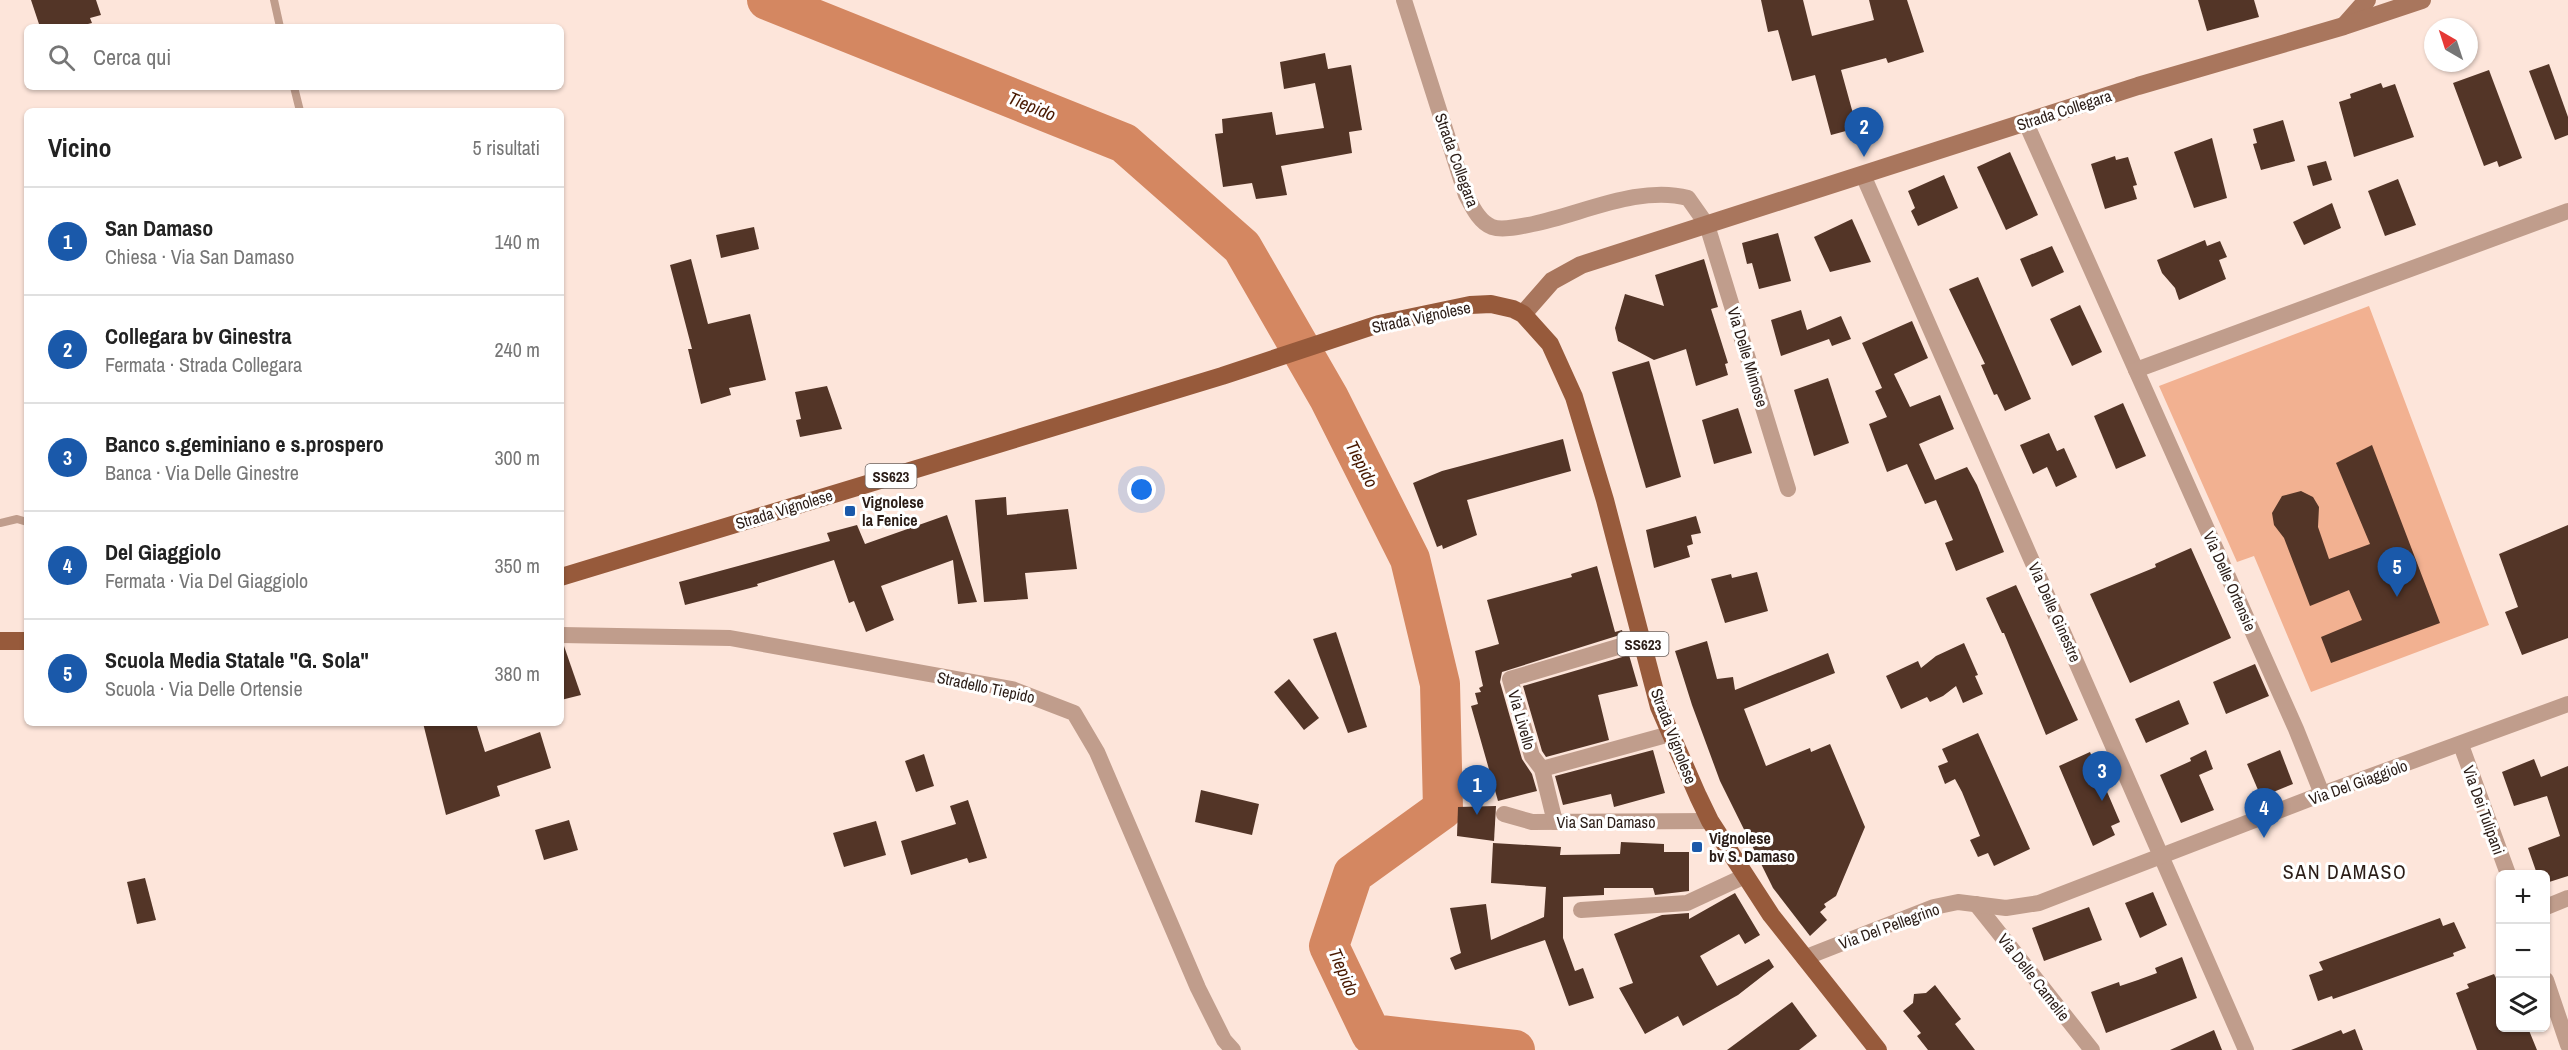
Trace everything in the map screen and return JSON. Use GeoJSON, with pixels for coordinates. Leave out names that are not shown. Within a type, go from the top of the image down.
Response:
{"type":"FeatureCollection","features":[{"type":"Feature","properties":{"kind":"main road","name":"Strada Vignolese"},"geometry":{"type":"LineString","coordinates":[[564,575],[1222,376],[1379,324],[1470,305],[1503,306],[1523,314],[1550,344],[1574,397],[1605,500],[1659,707],[1710,821],[1744,876],[1804,958],[1878,1050]]}},
{"type":"Feature","properties":{"kind":"main road"},"geometry":{"type":"LineString","coordinates":[[0,641],[24,641]]}},
{"type":"Feature","properties":{"kind":"street","name":"Strada Collegara"},"geometry":{"type":"LineString","coordinates":[[1404,0],[1466,195],[1479,217],[1485,222],[1492,227],[1518,227],[1562,218],[1627,200],[1671,193],[1688,198],[1707,225]]}},
{"type":"Feature","properties":{"kind":"street"},"geometry":{"type":"LineString","coordinates":[[2344,26],[2367,0]]}},
{"type":"Feature","properties":{"kind":"street","name":"Strada Collegara"},"geometry":{"type":"LineString","coordinates":[[1523,314],[1552,281],[1572,269],[2138,86],[2344,26],[2421,0]]}},
{"type":"Feature","properties":{"kind":"street","name":"Via Delle Ortensie"},"geometry":{"type":"LineString","coordinates":[[2026,123],[2296,729],[2322,794]]}},
{"type":"Feature","properties":{"kind":"street","name":"Via Delle Ginestre"},"geometry":{"type":"LineString","coordinates":[[1863,176],[2246,1050]]}},
{"type":"Feature","properties":{"kind":"street"},"geometry":{"type":"LineString","coordinates":[[2136,370],[2568,211]]}},
{"type":"Feature","properties":{"kind":"street","name":"Via Delle Mimose"},"geometry":{"type":"LineString","coordinates":[[1707,225],[1788,489]]}},
{"type":"Feature","properties":{"kind":"street","name":"Stradello Tiepido"},"geometry":{"type":"LineString","coordinates":[[564,634],[730,638],[1012,689],[1074,713],[1097,752],[1198,988],[1224,1040],[1233,1050]]}},
{"type":"Feature","properties":{"kind":"street","name":"Via Livello"},"geometry":{"type":"LineString","coordinates":[[1556,822],[1542,769],[1532,756],[1510,679],[1641,640]]}},
{"type":"Feature","properties":{"kind":"street","name":"Via Del Giaggiolo"},"geometry":{"type":"LineString","coordinates":[[1976,904],[2006,908],[2039,903],[2322,794],[2568,704]]}},
{"type":"Feature","properties":{"kind":"street"},"geometry":{"type":"LineString","coordinates":[[1542,769],[1670,734]]}},
{"type":"Feature","properties":{"kind":"street","name":"Via Dei Tulipani"},"geometry":{"type":"LineString","coordinates":[[2461,745],[2507,870]]}},
{"type":"Feature","properties":{"kind":"street","name":"Via San Damaso"},"geometry":{"type":"LineString","coordinates":[[1504,814],[1532,822],[1710,821]]}},
{"type":"Feature","properties":{"kind":"street"},"geometry":{"type":"LineString","coordinates":[[1581,910],[1687,903],[1744,876]]}},
{"type":"Feature","properties":{"kind":"street"},"geometry":{"type":"LineString","coordinates":[[2550,905],[2568,898]]}},
{"type":"Feature","properties":{"kind":"street","name":"Via Del Pellegrino"},"geometry":{"type":"LineString","coordinates":[[1804,958],[1934,907],[1958,902],[1976,904]]}},
{"type":"Feature","properties":{"kind":"street","name":"Via Delle Camelie"},"geometry":{"type":"LineString","coordinates":[[1976,904],[2092,1050]]}},
{"type":"Feature","properties":{"kind":"street"},"geometry":{"type":"LineString","coordinates":[[2550,992],[2568,1045]]}},
{"type":"Feature","properties":{"kind":"lane"},"geometry":{"type":"LineString","coordinates":[[274,0],[279,24]]}},
{"type":"Feature","properties":{"kind":"lane"},"geometry":{"type":"LineString","coordinates":[[295,90],[299,108]]}},
{"type":"Feature","properties":{"kind":"lane"},"geometry":{"type":"LineString","coordinates":[[0,523],[17,519],[24,521]]}},
{"type":"Feature","properties":{"kind":"shaded area"},"geometry":{"type":"Polygon","coordinates":[[[2369,306],[2489,625],[2311,692],[2254,556],[2237,562],[2159,386],[2369,306]]]}},
{"type":"Feature","properties":{"kind":"building"},"geometry":{"type":"Polygon","coordinates":[[[31,0],[96,0],[101,15],[90,18],[92,23],[88,24],[39,24],[31,0]]]}},
{"type":"Feature","properties":{"kind":"building"},"geometry":{"type":"Polygon","coordinates":[[[1761,0],[1803,0],[1812,36],[1874,20],[1869,0],[1907,0],[1924,52],[1888,63],[1886,58],[1841,70],[1857,128],[1831,135],[1815,75],[1792,81],[1778,30],[1768,32],[1761,0]]]}},
{"type":"Feature","properties":{"kind":"building"},"geometry":{"type":"Polygon","coordinates":[[[2198,0],[2254,0],[2259,17],[2207,31],[2198,0]]]}},
{"type":"Feature","properties":{"kind":"building"},"geometry":{"type":"Polygon","coordinates":[[[1325,53],[1328,69],[1351,65],[1362,130],[1349,132],[1352,153],[1281,166],[1287,195],[1256,199],[1252,183],[1223,187],[1215,134],[1223,133],[1222,119],[1272,112],[1276,135],[1324,128],[1315,83],[1284,89],[1280,62],[1325,53]]]}},
{"type":"Feature","properties":{"kind":"building"},"geometry":{"type":"Polygon","coordinates":[[[2549,64],[2568,117],[2568,135],[2555,140],[2529,71],[2549,64]]]}},
{"type":"Feature","properties":{"kind":"building"},"geometry":{"type":"Polygon","coordinates":[[[2489,70],[2522,158],[2499,167],[2497,161],[2484,166],[2453,83],[2489,70]]]}},
{"type":"Feature","properties":{"kind":"building"},"geometry":{"type":"Polygon","coordinates":[[[2381,83],[2383,88],[2395,84],[2414,137],[2354,157],[2339,102],[2351,98],[2350,94],[2381,83]]]}},
{"type":"Feature","properties":{"kind":"building"},"geometry":{"type":"Polygon","coordinates":[[[2283,120],[2295,161],[2261,170],[2253,144],[2257,143],[2253,129],[2283,120]]]}},
{"type":"Feature","properties":{"kind":"building"},"geometry":{"type":"Polygon","coordinates":[[[2212,138],[2227,198],[2194,208],[2174,152],[2212,138]]]}},
{"type":"Feature","properties":{"kind":"building"},"geometry":{"type":"Polygon","coordinates":[[[2010,152],[2038,215],[2006,230],[1977,167],[2010,152]]]}},
{"type":"Feature","properties":{"kind":"building"},"geometry":{"type":"Polygon","coordinates":[[[2115,156],[2116,160],[2128,157],[2137,185],[2133,186],[2137,199],[2105,209],[2091,164],[2115,156]]]}},
{"type":"Feature","properties":{"kind":"building"},"geometry":{"type":"Polygon","coordinates":[[[2326,161],[2332,180],[2313,186],[2307,166],[2326,161]]]}},
{"type":"Feature","properties":{"kind":"building"},"geometry":{"type":"Polygon","coordinates":[[[1944,175],[1958,208],[1918,226],[1911,211],[1915,208],[1908,191],[1944,175]]]}},
{"type":"Feature","properties":{"kind":"building"},"geometry":{"type":"Polygon","coordinates":[[[2398,179],[2416,225],[2385,236],[2368,191],[2398,179]]]}},
{"type":"Feature","properties":{"kind":"building"},"geometry":{"type":"Polygon","coordinates":[[[2332,203],[2341,228],[2304,245],[2293,222],[2332,203]]]}},
{"type":"Feature","properties":{"kind":"building"},"geometry":{"type":"Polygon","coordinates":[[[1852,219],[1871,262],[1830,272],[1814,237],[1852,219]]]}},
{"type":"Feature","properties":{"kind":"building"},"geometry":{"type":"Polygon","coordinates":[[[754,227],[759,249],[721,258],[716,235],[754,227]]]}},
{"type":"Feature","properties":{"kind":"building"},"geometry":{"type":"Polygon","coordinates":[[[1778,233],[1791,281],[1759,289],[1752,263],[1747,264],[1742,243],[1778,233]]]}},
{"type":"Feature","properties":{"kind":"building"},"geometry":{"type":"Polygon","coordinates":[[[2205,240],[2207,246],[2220,241],[2227,257],[2219,260],[2226,279],[2179,300],[2175,288],[2162,273],[2157,260],[2205,240]]]}},
{"type":"Feature","properties":{"kind":"building"},"geometry":{"type":"Polygon","coordinates":[[[2052,246],[2064,272],[2032,287],[2020,259],[2052,246]]]}},
{"type":"Feature","properties":{"kind":"building"},"geometry":{"type":"Polygon","coordinates":[[[691,259],[708,324],[750,314],[766,380],[729,388],[731,395],[701,404],[688,349],[692,349],[670,265],[691,259]]]}},
{"type":"Feature","properties":{"kind":"building"},"geometry":{"type":"Polygon","coordinates":[[[1704,259],[1718,307],[1711,309],[1728,363],[1725,364],[1728,375],[1696,386],[1686,349],[1654,360],[1618,341],[1615,328],[1625,294],[1664,306],[1655,275],[1704,259]]]}},
{"type":"Feature","properties":{"kind":"building"},"geometry":{"type":"Polygon","coordinates":[[[1978,277],[2031,399],[2005,411],[1997,394],[1994,395],[1981,365],[1985,364],[1949,289],[1978,277]]]}},
{"type":"Feature","properties":{"kind":"building"},"geometry":{"type":"Polygon","coordinates":[[[2080,305],[2102,352],[2072,366],[2050,319],[2080,305]]]}},
{"type":"Feature","properties":{"kind":"building"},"geometry":{"type":"Polygon","coordinates":[[[1801,310],[1807,330],[1841,316],[1851,339],[1832,346],[1829,339],[1781,356],[1771,320],[1801,310]]]}},
{"type":"Feature","properties":{"kind":"building"},"geometry":{"type":"Polygon","coordinates":[[[1912,321],[1928,358],[1894,374],[1910,407],[1940,395],[1954,429],[1919,444],[1935,480],[1967,467],[1977,485],[2004,552],[1956,571],[1945,543],[1953,540],[1936,500],[1925,504],[1907,464],[1887,472],[1869,424],[1887,417],[1875,391],[1882,388],[1862,343],[1912,321]]]}},
{"type":"Feature","properties":{"kind":"building"},"geometry":{"type":"Polygon","coordinates":[[[1649,361],[1681,477],[1646,488],[1612,372],[1649,361]]]}},
{"type":"Feature","properties":{"kind":"building"},"geometry":{"type":"Polygon","coordinates":[[[1828,378],[1849,443],[1814,456],[1794,390],[1828,378]]]}},
{"type":"Feature","properties":{"kind":"building"},"geometry":{"type":"Polygon","coordinates":[[[827,386],[842,429],[800,437],[796,420],[801,419],[795,392],[827,386]]]}},
{"type":"Feature","properties":{"kind":"building"},"geometry":{"type":"Polygon","coordinates":[[[2123,403],[2146,456],[2116,469],[2094,416],[2123,403]]]}},
{"type":"Feature","properties":{"kind":"building"},"geometry":{"type":"Polygon","coordinates":[[[1738,408],[1752,453],[1714,464],[1702,420],[1738,408]]]}},
{"type":"Feature","properties":{"kind":"building"},"geometry":{"type":"Polygon","coordinates":[[[2049,433],[2057,451],[2064,448],[2077,477],[2056,487],[2047,467],[2033,474],[2020,445],[2049,433]]]}},
{"type":"Feature","properties":{"kind":"building"},"geometry":{"type":"Polygon","coordinates":[[[1563,439],[1571,471],[1467,500],[1477,535],[1443,549],[1442,545],[1437,547],[1413,483],[1442,471],[1563,439]]]}},
{"type":"Feature","properties":{"kind":"building"},"geometry":{"type":"Polygon","coordinates":[[[2372,445],[2440,623],[2331,663],[2321,637],[2362,620],[2349,590],[2310,606],[2284,538],[2274,525],[2272,513],[2282,496],[2301,491],[2313,497],[2319,507],[2318,527],[2329,559],[2370,544],[2336,463],[2372,445]]]}},
{"type":"Feature","properties":{"kind":"building"},"geometry":{"type":"Polygon","coordinates":[[[1006,497],[1007,515],[1068,509],[1077,569],[1025,573],[1028,599],[984,602],[975,500],[1006,497]]]}},
{"type":"Feature","properties":{"kind":"building"},"geometry":{"type":"Polygon","coordinates":[[[947,515],[977,602],[958,604],[953,560],[881,586],[894,620],[866,632],[854,601],[849,603],[834,560],[757,584],[758,586],[685,605],[679,582],[830,541],[827,533],[857,525],[865,544],[947,515]]]}},
{"type":"Feature","properties":{"kind":"building"},"geometry":{"type":"Polygon","coordinates":[[[1696,516],[1701,533],[1691,535],[1693,544],[1687,546],[1690,557],[1654,568],[1646,530],[1696,516]]]}},
{"type":"Feature","properties":{"kind":"building"},"geometry":{"type":"Polygon","coordinates":[[[2568,525],[2568,638],[2522,655],[2505,612],[2518,607],[2499,554],[2568,525]]]}},
{"type":"Feature","properties":{"kind":"building"},"geometry":{"type":"Polygon","coordinates":[[[2191,548],[2231,638],[2130,683],[2090,594],[2156,567],[2155,564],[2191,548]]]}},
{"type":"Feature","properties":{"kind":"building"},"geometry":{"type":"Polygon","coordinates":[[[1597,566],[1615,632],[1622,630],[1623,634],[1502,672],[1500,682],[1522,759],[1532,774],[1537,791],[1498,801],[1471,706],[1478,704],[1475,693],[1481,692],[1479,688],[1483,686],[1475,651],[1499,644],[1487,600],[1572,577],[1571,574],[1597,566]]]}},
{"type":"Feature","properties":{"kind":"building"},"geometry":{"type":"Polygon","coordinates":[[[1757,572],[1768,611],[1725,623],[1711,579],[1731,574],[1732,578],[1757,572]]]}},
{"type":"Feature","properties":{"kind":"building"},"geometry":{"type":"Polygon","coordinates":[[[2016,585],[2078,720],[2046,735],[2004,633],[1986,598],[2016,585]]]}},
{"type":"Feature","properties":{"kind":"building"},"geometry":{"type":"Polygon","coordinates":[[[1336,632],[1367,727],[1348,733],[1313,639],[1336,632]]]}},
{"type":"Feature","properties":{"kind":"building"},"geometry":{"type":"Polygon","coordinates":[[[1707,641],[1717,679],[1733,677],[1735,690],[1828,653],[1835,673],[1744,709],[1766,766],[1810,748],[1811,752],[1830,744],[1865,827],[1836,896],[1824,904],[1826,907],[1820,912],[1827,920],[1810,936],[1773,888],[1720,781],[1692,705],[1675,651],[1707,641]]]}},
{"type":"Feature","properties":{"kind":"building"},"geometry":{"type":"Polygon","coordinates":[[[1964,643],[1978,675],[1975,676],[1983,694],[1963,703],[1956,686],[1930,702],[1927,697],[1901,709],[1886,676],[1918,661],[1921,668],[1936,656],[1964,643]]]}},
{"type":"Feature","properties":{"kind":"building"},"geometry":{"type":"Polygon","coordinates":[[[564,646],[581,695],[564,699],[564,646]]]}},
{"type":"Feature","properties":{"kind":"building"},"geometry":{"type":"Polygon","coordinates":[[[1629,655],[1638,686],[1598,695],[1609,740],[1546,757],[1542,751],[1523,686],[1629,655]]]}},
{"type":"Feature","properties":{"kind":"building"},"geometry":{"type":"Polygon","coordinates":[[[2255,664],[2269,696],[2226,714],[2213,682],[2255,664]]]}},
{"type":"Feature","properties":{"kind":"building"},"geometry":{"type":"Polygon","coordinates":[[[1289,679],[1319,718],[1304,730],[1274,692],[1289,679]]]}},
{"type":"Feature","properties":{"kind":"building"},"geometry":{"type":"Polygon","coordinates":[[[2179,700],[2189,724],[2146,743],[2135,719],[2179,700]]]}},
{"type":"Feature","properties":{"kind":"building"},"geometry":{"type":"Polygon","coordinates":[[[424,726],[477,726],[485,752],[540,732],[551,768],[497,786],[500,796],[446,815],[424,726]]]}},
{"type":"Feature","properties":{"kind":"building"},"geometry":{"type":"Polygon","coordinates":[[[1978,733],[2030,849],[1994,866],[1988,853],[1978,857],[1970,840],[1980,836],[1962,792],[1955,779],[1945,784],[1938,766],[1948,762],[1942,749],[1978,733]]]}},
{"type":"Feature","properties":{"kind":"building"},"geometry":{"type":"Polygon","coordinates":[[[1653,750],[1665,793],[1614,807],[1611,794],[1563,805],[1555,776],[1653,750]]]}},
{"type":"Feature","properties":{"kind":"building"},"geometry":{"type":"Polygon","coordinates":[[[2206,750],[2213,769],[2199,775],[2214,810],[2181,823],[2160,775],[2191,761],[2190,758],[2206,750]]]}},
{"type":"Feature","properties":{"kind":"building"},"geometry":{"type":"Polygon","coordinates":[[[2280,750],[2293,784],[2261,797],[2247,764],[2280,750]]]}},
{"type":"Feature","properties":{"kind":"building"},"geometry":{"type":"Polygon","coordinates":[[[2090,752],[2120,822],[2111,826],[2115,835],[2093,846],[2059,766],[2090,752]]]}},
{"type":"Feature","properties":{"kind":"building"},"geometry":{"type":"Polygon","coordinates":[[[924,754],[934,786],[916,792],[905,761],[924,754]]]}},
{"type":"Feature","properties":{"kind":"building"},"geometry":{"type":"Polygon","coordinates":[[[2534,759],[2541,777],[2568,766],[2568,876],[2550,882],[2550,870],[2536,870],[2528,848],[2560,836],[2547,796],[2514,806],[2502,772],[2534,759]]]}},
{"type":"Feature","properties":{"kind":"building"},"geometry":{"type":"Polygon","coordinates":[[[1201,790],[1259,804],[1252,835],[1195,822],[1201,790]]]}},
{"type":"Feature","properties":{"kind":"building"},"geometry":{"type":"Polygon","coordinates":[[[968,800],[987,858],[969,863],[967,858],[911,875],[901,841],[956,824],[950,806],[968,800]]]}},
{"type":"Feature","properties":{"kind":"building"},"geometry":{"type":"Polygon","coordinates":[[[1496,806],[1494,841],[1457,836],[1458,807],[1496,806]]]}},
{"type":"Feature","properties":{"kind":"building"},"geometry":{"type":"Polygon","coordinates":[[[569,820],[578,850],[544,860],[535,830],[569,820]]]}},
{"type":"Feature","properties":{"kind":"building"},"geometry":{"type":"Polygon","coordinates":[[[876,821],[886,855],[844,867],[833,833],[876,821]]]}},
{"type":"Feature","properties":{"kind":"building"},"geometry":{"type":"Polygon","coordinates":[[[1621,842],[1664,844],[1664,852],[1689,852],[1689,891],[1655,895],[1653,888],[1604,888],[1604,895],[1563,897],[1563,938],[1575,971],[1583,968],[1594,998],[1569,1006],[1545,940],[1455,970],[1450,958],[1461,953],[1450,908],[1486,904],[1491,940],[1544,917],[1546,887],[1491,883],[1493,843],[1561,847],[1560,855],[1620,854],[1621,842]]]}},
{"type":"Feature","properties":{"kind":"building"},"geometry":{"type":"Polygon","coordinates":[[[145,878],[156,920],[137,924],[127,882],[145,878]]]}},
{"type":"Feature","properties":{"kind":"building"},"geometry":{"type":"Polygon","coordinates":[[[2153,892],[2167,925],[2140,938],[2125,903],[2153,892]]]}},
{"type":"Feature","properties":{"kind":"building"},"geometry":{"type":"Polygon","coordinates":[[[1735,893],[1760,935],[1745,944],[1739,934],[1700,956],[1717,986],[1769,959],[1774,967],[1738,995],[1683,1026],[1678,1016],[1645,1034],[1619,988],[1633,983],[1614,934],[1662,915],[1689,913],[1689,919],[1735,893]]]}},
{"type":"Feature","properties":{"kind":"building"},"geometry":{"type":"Polygon","coordinates":[[[2089,907],[2102,940],[2044,961],[2032,928],[2089,907]]]}},
{"type":"Feature","properties":{"kind":"building"},"geometry":{"type":"Polygon","coordinates":[[[2440,918],[2443,926],[2454,922],[2466,948],[2453,953],[2454,956],[2333,999],[2332,996],[2318,1001],[2309,975],[2323,970],[2319,962],[2440,918]]]}},
{"type":"Feature","properties":{"kind":"building"},"geometry":{"type":"Polygon","coordinates":[[[2182,957],[2197,998],[2106,1033],[2091,992],[2119,982],[2120,986],[2157,973],[2155,968],[2182,957]]]}},
{"type":"Feature","properties":{"kind":"building"},"geometry":{"type":"Polygon","coordinates":[[[2494,974],[2496,978],[2496,1032],[2530,1032],[2537,1050],[2477,1050],[2456,993],[2469,988],[2467,984],[2494,974]]]}},
{"type":"Feature","properties":{"kind":"building"},"geometry":{"type":"Polygon","coordinates":[[[1935,985],[1961,1019],[1955,1024],[1975,1050],[1928,1050],[1917,1036],[1921,1033],[1903,1011],[1913,1003],[1914,994],[1926,993],[1935,985]]]}},
{"type":"Feature","properties":{"kind":"building"},"geometry":{"type":"Polygon","coordinates":[[[1792,1002],[1817,1036],[1799,1050],[1727,1050],[1792,1002]]]}},
{"type":"Feature","properties":{"kind":"building"},"geometry":{"type":"Polygon","coordinates":[[[2355,1029],[2363,1050],[2291,1050],[2341,1030],[2343,1034],[2355,1029]]]}},
{"type":"Feature","properties":{"kind":"building"},"geometry":{"type":"Polygon","coordinates":[[[2214,1030],[2222,1050],[2170,1050],[2214,1030]]]}},
{"type":"Feature","properties":{"kind":"waterway","name":"Tiepido"},"geometry":{"type":"LineString","coordinates":[[767,0],[1124,143],[1242,247],[1329,398],[1410,559],[1440,684],[1443,809],[1353,874],[1329,946],[1371,1034],[1515,1050]]}},
{"type":"Feature","properties":{"kind":"place","name":"Collegara bv Ginestra"},"geometry":{"type":"Point","coordinates":[1864,157]}},
{"type":"Feature","properties":{"kind":"place","name":"Vignolese la Fenice"},"geometry":{"type":"Point","coordinates":[850,511]}},
{"type":"Feature","properties":{"kind":"place","name":"Scuola Media Statale \"G. Sola\""},"geometry":{"type":"Point","coordinates":[2397,597]}},
{"type":"Feature","properties":{"kind":"place","name":"Banco s.geminiano e s.prospero"},"geometry":{"type":"Point","coordinates":[2102,801]}},
{"type":"Feature","properties":{"kind":"place","name":"San Damaso"},"geometry":{"type":"Point","coordinates":[1477,815]}},
{"type":"Feature","properties":{"kind":"place","name":"Del Giaggiolo"},"geometry":{"type":"Point","coordinates":[2264,838]}},
{"type":"Feature","properties":{"kind":"place","name":"Vignolese bv S. Damaso"},"geometry":{"type":"Point","coordinates":[1697,847]}},
{"type":"Feature","properties":{"kind":"district","name":"SAN DAMASO"},"geometry":{"type":"Point","coordinates":[2345,871]}}]}
